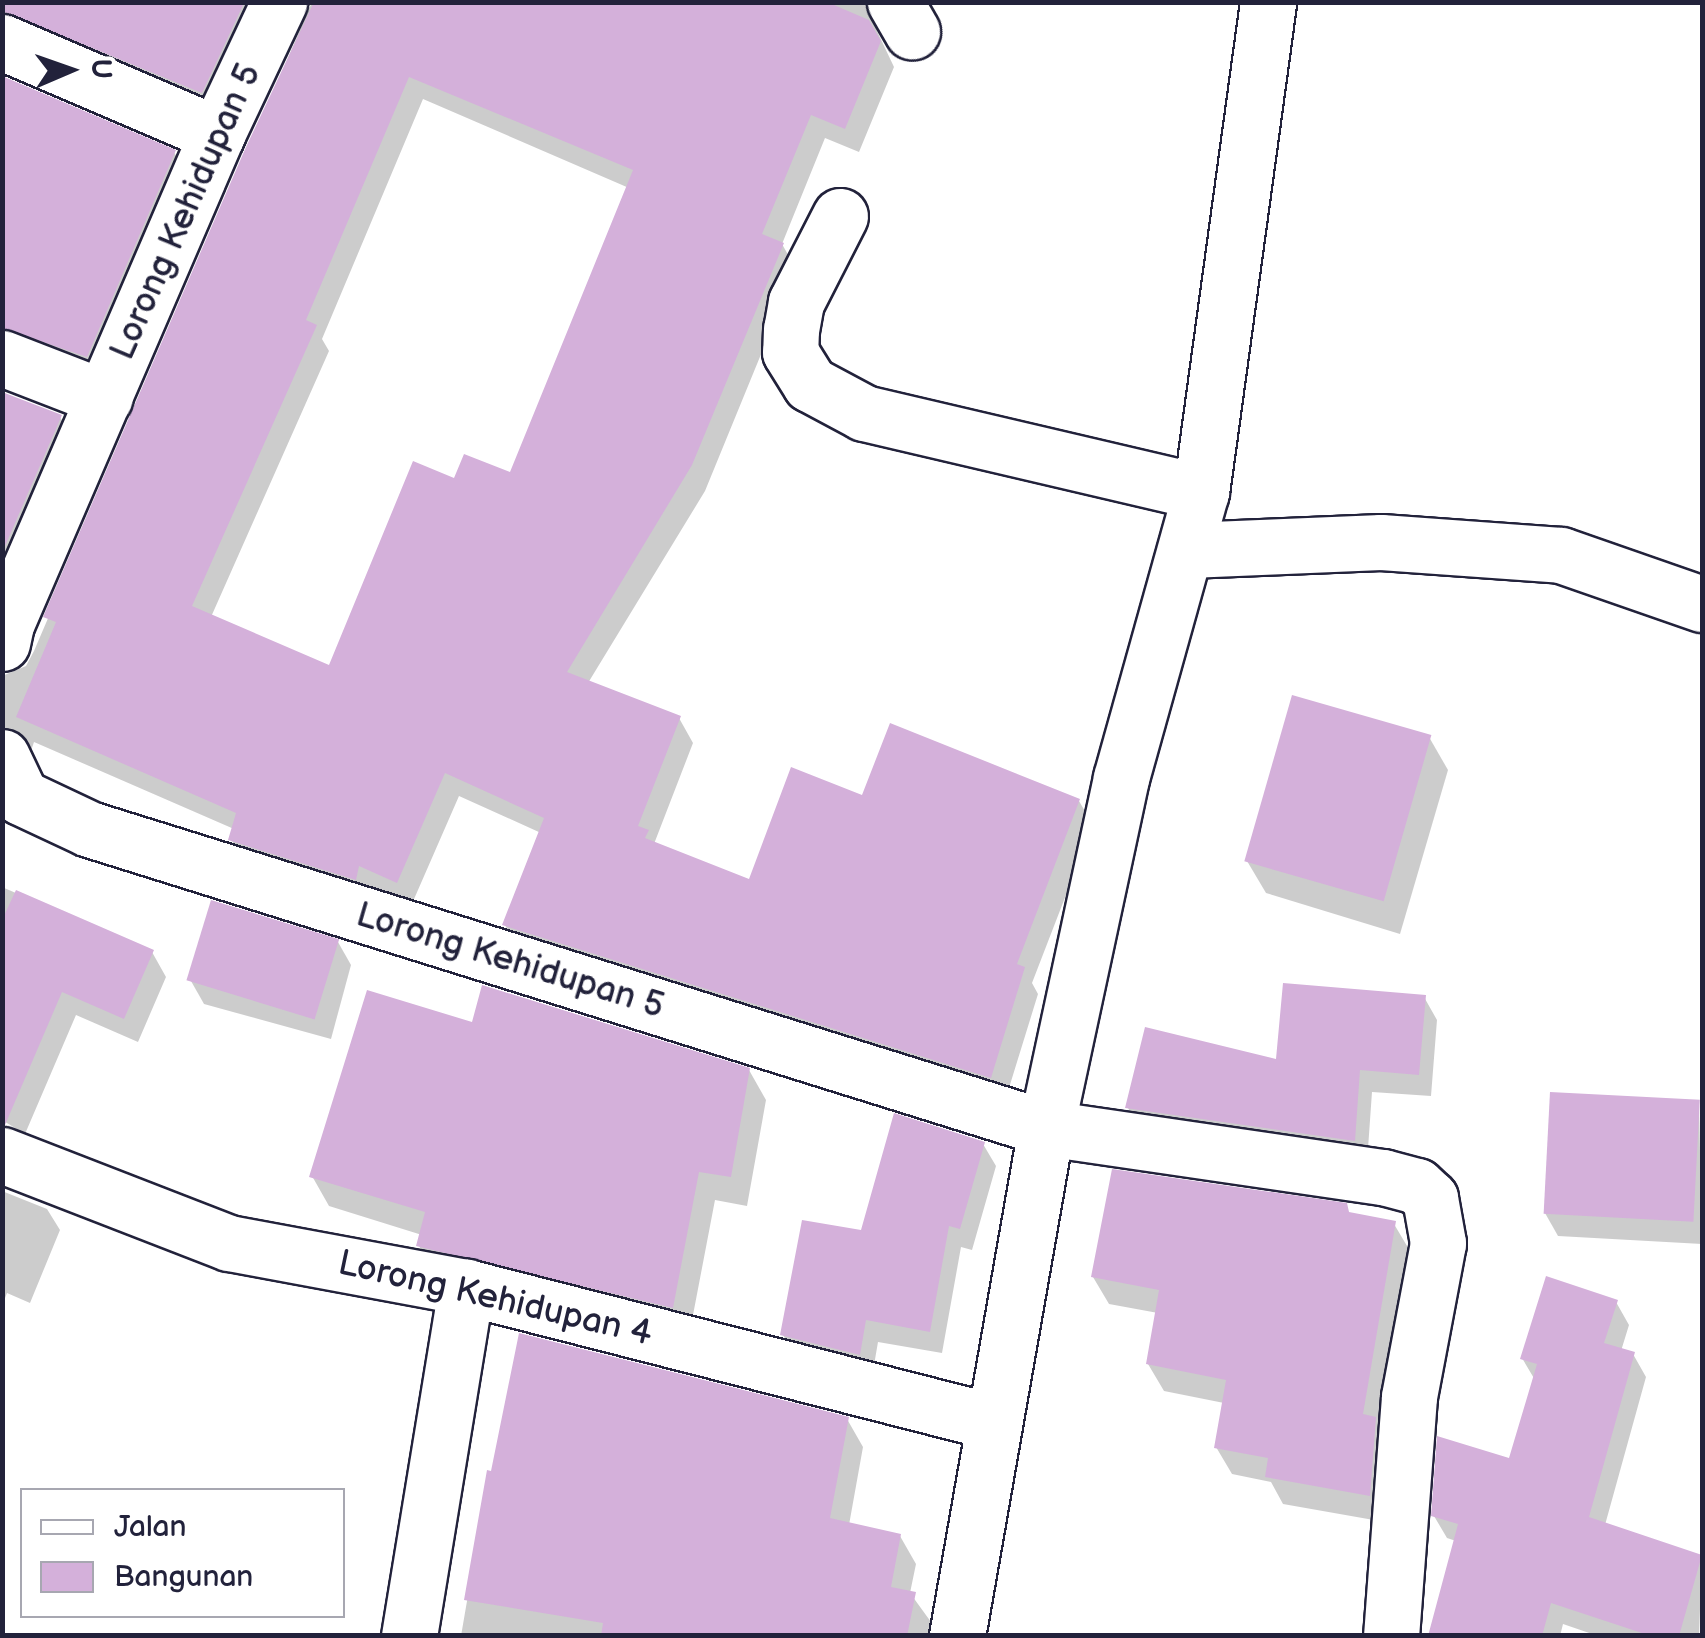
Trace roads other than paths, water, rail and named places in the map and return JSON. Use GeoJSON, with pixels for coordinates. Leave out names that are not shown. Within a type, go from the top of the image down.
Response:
{"type":"FeatureCollection","features":[{"type":"Feature","properties":{"kind":"street","name":"Lorong Kehidupan 5"},"geometry":{"type":"LineString","coordinates":[[4,630],[217,134],[280,2]]}},
{"type":"Feature","properties":{"kind":"street"},"geometry":{"type":"LineString","coordinates":[[957,1636],[1046,1128],[1121,778],[1188,550],[1201,492],[1268,2]]}},
{"type":"Feature","properties":{"kind":"street"},"geometry":{"type":"LineString","coordinates":[[2,42],[217,134]]}},
{"type":"Feature","properties":{"kind":"street"},"geometry":{"type":"LineString","coordinates":[[840,216],[796,302],[791,329],[790,352],[810,384],[864,413],[1201,492]]}},
{"type":"Feature","properties":{"kind":"street"},"geometry":{"type":"LineString","coordinates":[[2,358],[105,398]]}},
{"type":"Feature","properties":{"kind":"street"},"geometry":{"type":"LineString","coordinates":[[1188,550],[1382,542],[1561,555],[1702,604]]}},
{"type":"Feature","properties":{"kind":"street","name":"Lorong Kehidupan 5"},"geometry":{"type":"LineString","coordinates":[[2,757],[21,798],[89,829],[1046,1128],[1383,1177],[1417,1186],[1430,1198],[1438,1244],[1409,1397],[1391,1636]]}},
{"type":"Feature","properties":{"kind":"street","name":"Lorong Kehidupan 4"},"geometry":{"type":"LineString","coordinates":[[2,1155],[229,1243],[466,1287],[994,1422]]}},
{"type":"Feature","properties":{"kind":"street"},"geometry":{"type":"LineString","coordinates":[[409,1636],[466,1287]]}}]}
